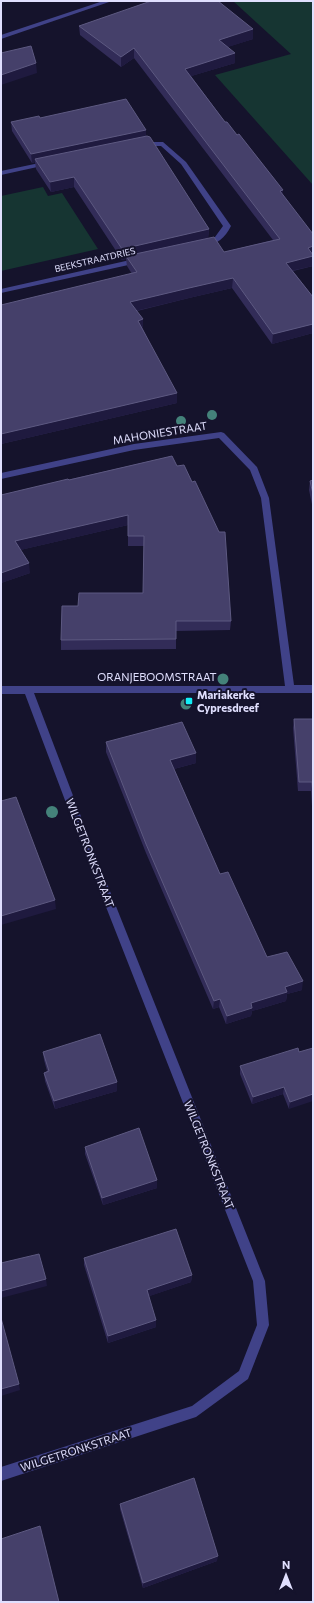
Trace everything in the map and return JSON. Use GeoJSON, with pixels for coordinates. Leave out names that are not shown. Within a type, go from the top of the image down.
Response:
{"type":"FeatureCollection","features":[{"type":"Feature","properties":{"kind":"street"},"geometry":{"type":"LineString","coordinates":[[1,37],[109,1]]}},
{"type":"Feature","properties":{"kind":"street"},"geometry":{"type":"LineString","coordinates":[[131,146],[147,143],[163,144],[184,163],[227,226],[223,235],[211,243],[195,247]]}},
{"type":"Feature","properties":{"kind":"street"},"geometry":{"type":"LineString","coordinates":[[1,173],[55,162]]}},
{"type":"Feature","properties":{"kind":"street","name":"BEEKSTRAATDRIES"},"geometry":{"type":"LineString","coordinates":[[1,291],[148,258]]}},
{"type":"Feature","properties":{"kind":"street","name":"MAHONIESTRAAT"},"geometry":{"type":"LineString","coordinates":[[1,476],[134,447],[221,435],[254,469],[265,498],[290,689]]}},
{"type":"Feature","properties":{"kind":"street","name":"ORANJEBOOMSTRAAT"},"geometry":{"type":"LineString","coordinates":[[1,690],[313,689]]}},
{"type":"Feature","properties":{"kind":"street","name":"WILGETRONKSTRAAT"},"geometry":{"type":"LineString","coordinates":[[1,1474],[196,1411],[244,1375],[263,1325],[259,1280],[91,856],[28,690]]}},
{"type":"Feature","properties":{"kind":"green space"},"geometry":{"type":"Polygon","coordinates":[[[233,1],[313,1],[313,185],[215,75],[291,54],[233,1]]]}},
{"type":"Feature","properties":{"kind":"green space"},"geometry":{"type":"Polygon","coordinates":[[[43,187],[48,196],[62,193],[98,249],[1,271],[1,196],[43,187]]]}},
{"type":"Feature","properties":{"kind":"building"},"geometry":{"type":"Polygon","coordinates":[[[151,1],[218,1],[253,29],[219,40],[235,53],[185,69],[225,122],[227,122],[237,135],[239,134],[283,190],[280,191],[313,234],[313,246],[308,248],[313,256],[286,263],[313,297],[313,324],[273,334],[233,278],[130,302],[143,319],[138,321],[177,393],[1,434],[1,305],[137,272],[126,256],[214,237],[224,252],[280,239],[134,48],[121,57],[79,26],[151,1]]]}},
{"type":"Feature","properties":{"kind":"building"},"geometry":{"type":"Polygon","coordinates":[[[31,46],[36,63],[1,75],[1,53],[31,46]]]}},
{"type":"Feature","properties":{"kind":"building"},"geometry":{"type":"Polygon","coordinates":[[[126,99],[146,130],[31,154],[11,122],[39,116],[40,118],[126,99]]]}},
{"type":"Feature","properties":{"kind":"building"},"geometry":{"type":"Polygon","coordinates":[[[147,136],[150,137],[209,229],[122,249],[74,177],[50,182],[35,159],[147,136]]]}},
{"type":"Feature","properties":{"kind":"building"},"geometry":{"type":"Polygon","coordinates":[[[172,456],[177,466],[184,465],[192,482],[195,481],[219,532],[225,532],[231,621],[176,621],[176,639],[61,640],[62,606],[78,606],[79,593],[143,593],[144,536],[128,536],[128,515],[15,541],[29,563],[1,573],[1,495],[172,456]]]}},
{"type":"Feature","properties":{"kind":"building"},"geometry":{"type":"Polygon","coordinates":[[[313,480],[313,494],[310,481],[313,480]]]}},
{"type":"Feature","properties":{"kind":"building"},"geometry":{"type":"Polygon","coordinates":[[[294,719],[313,719],[313,796],[312,782],[299,782],[294,719]]]}},
{"type":"Feature","properties":{"kind":"building"},"geometry":{"type":"Polygon","coordinates":[[[182,722],[196,753],[170,760],[220,874],[228,872],[267,957],[287,952],[303,981],[285,987],[287,992],[251,1003],[252,1008],[227,1016],[220,999],[214,1001],[146,844],[106,742],[182,722]]]}},
{"type":"Feature","properties":{"kind":"building"},"geometry":{"type":"Polygon","coordinates":[[[16,797],[55,900],[1,916],[1,801],[16,797]]]}},
{"type":"Feature","properties":{"kind":"building"},"geometry":{"type":"Polygon","coordinates":[[[100,1034],[117,1082],[54,1101],[44,1073],[49,1071],[43,1052],[100,1034]]]}},
{"type":"Feature","properties":{"kind":"building"},"geometry":{"type":"Polygon","coordinates":[[[298,1048],[299,1052],[313,1048],[313,1094],[290,1102],[284,1087],[253,1097],[240,1066],[298,1048]]]}},
{"type":"Feature","properties":{"kind":"building"},"geometry":{"type":"Polygon","coordinates":[[[139,1128],[157,1180],[102,1198],[85,1147],[139,1128]]]}},
{"type":"Feature","properties":{"kind":"building"},"geometry":{"type":"Polygon","coordinates":[[[176,1229],[192,1275],[147,1290],[156,1320],[108,1336],[84,1258],[176,1229]]]}},
{"type":"Feature","properties":{"kind":"building"},"geometry":{"type":"Polygon","coordinates":[[[39,1254],[46,1279],[1,1291],[1,1263],[39,1254]]]}},
{"type":"Feature","properties":{"kind":"building"},"geometry":{"type":"Polygon","coordinates":[[[1,1318],[19,1384],[1,1389],[1,1318]]]}},
{"type":"Feature","properties":{"kind":"building"},"geometry":{"type":"Polygon","coordinates":[[[194,1478],[218,1556],[143,1583],[120,1504],[194,1478]]]}},
{"type":"Feature","properties":{"kind":"building"},"geometry":{"type":"Polygon","coordinates":[[[40,1526],[59,1602],[1,1602],[1,1539],[40,1526]]]}},
{"type":"Feature","properties":{"kind":"place","name":"Mariakerke Cypresdreef"},"geometry":{"type":"Point","coordinates":[189,701]}}]}
